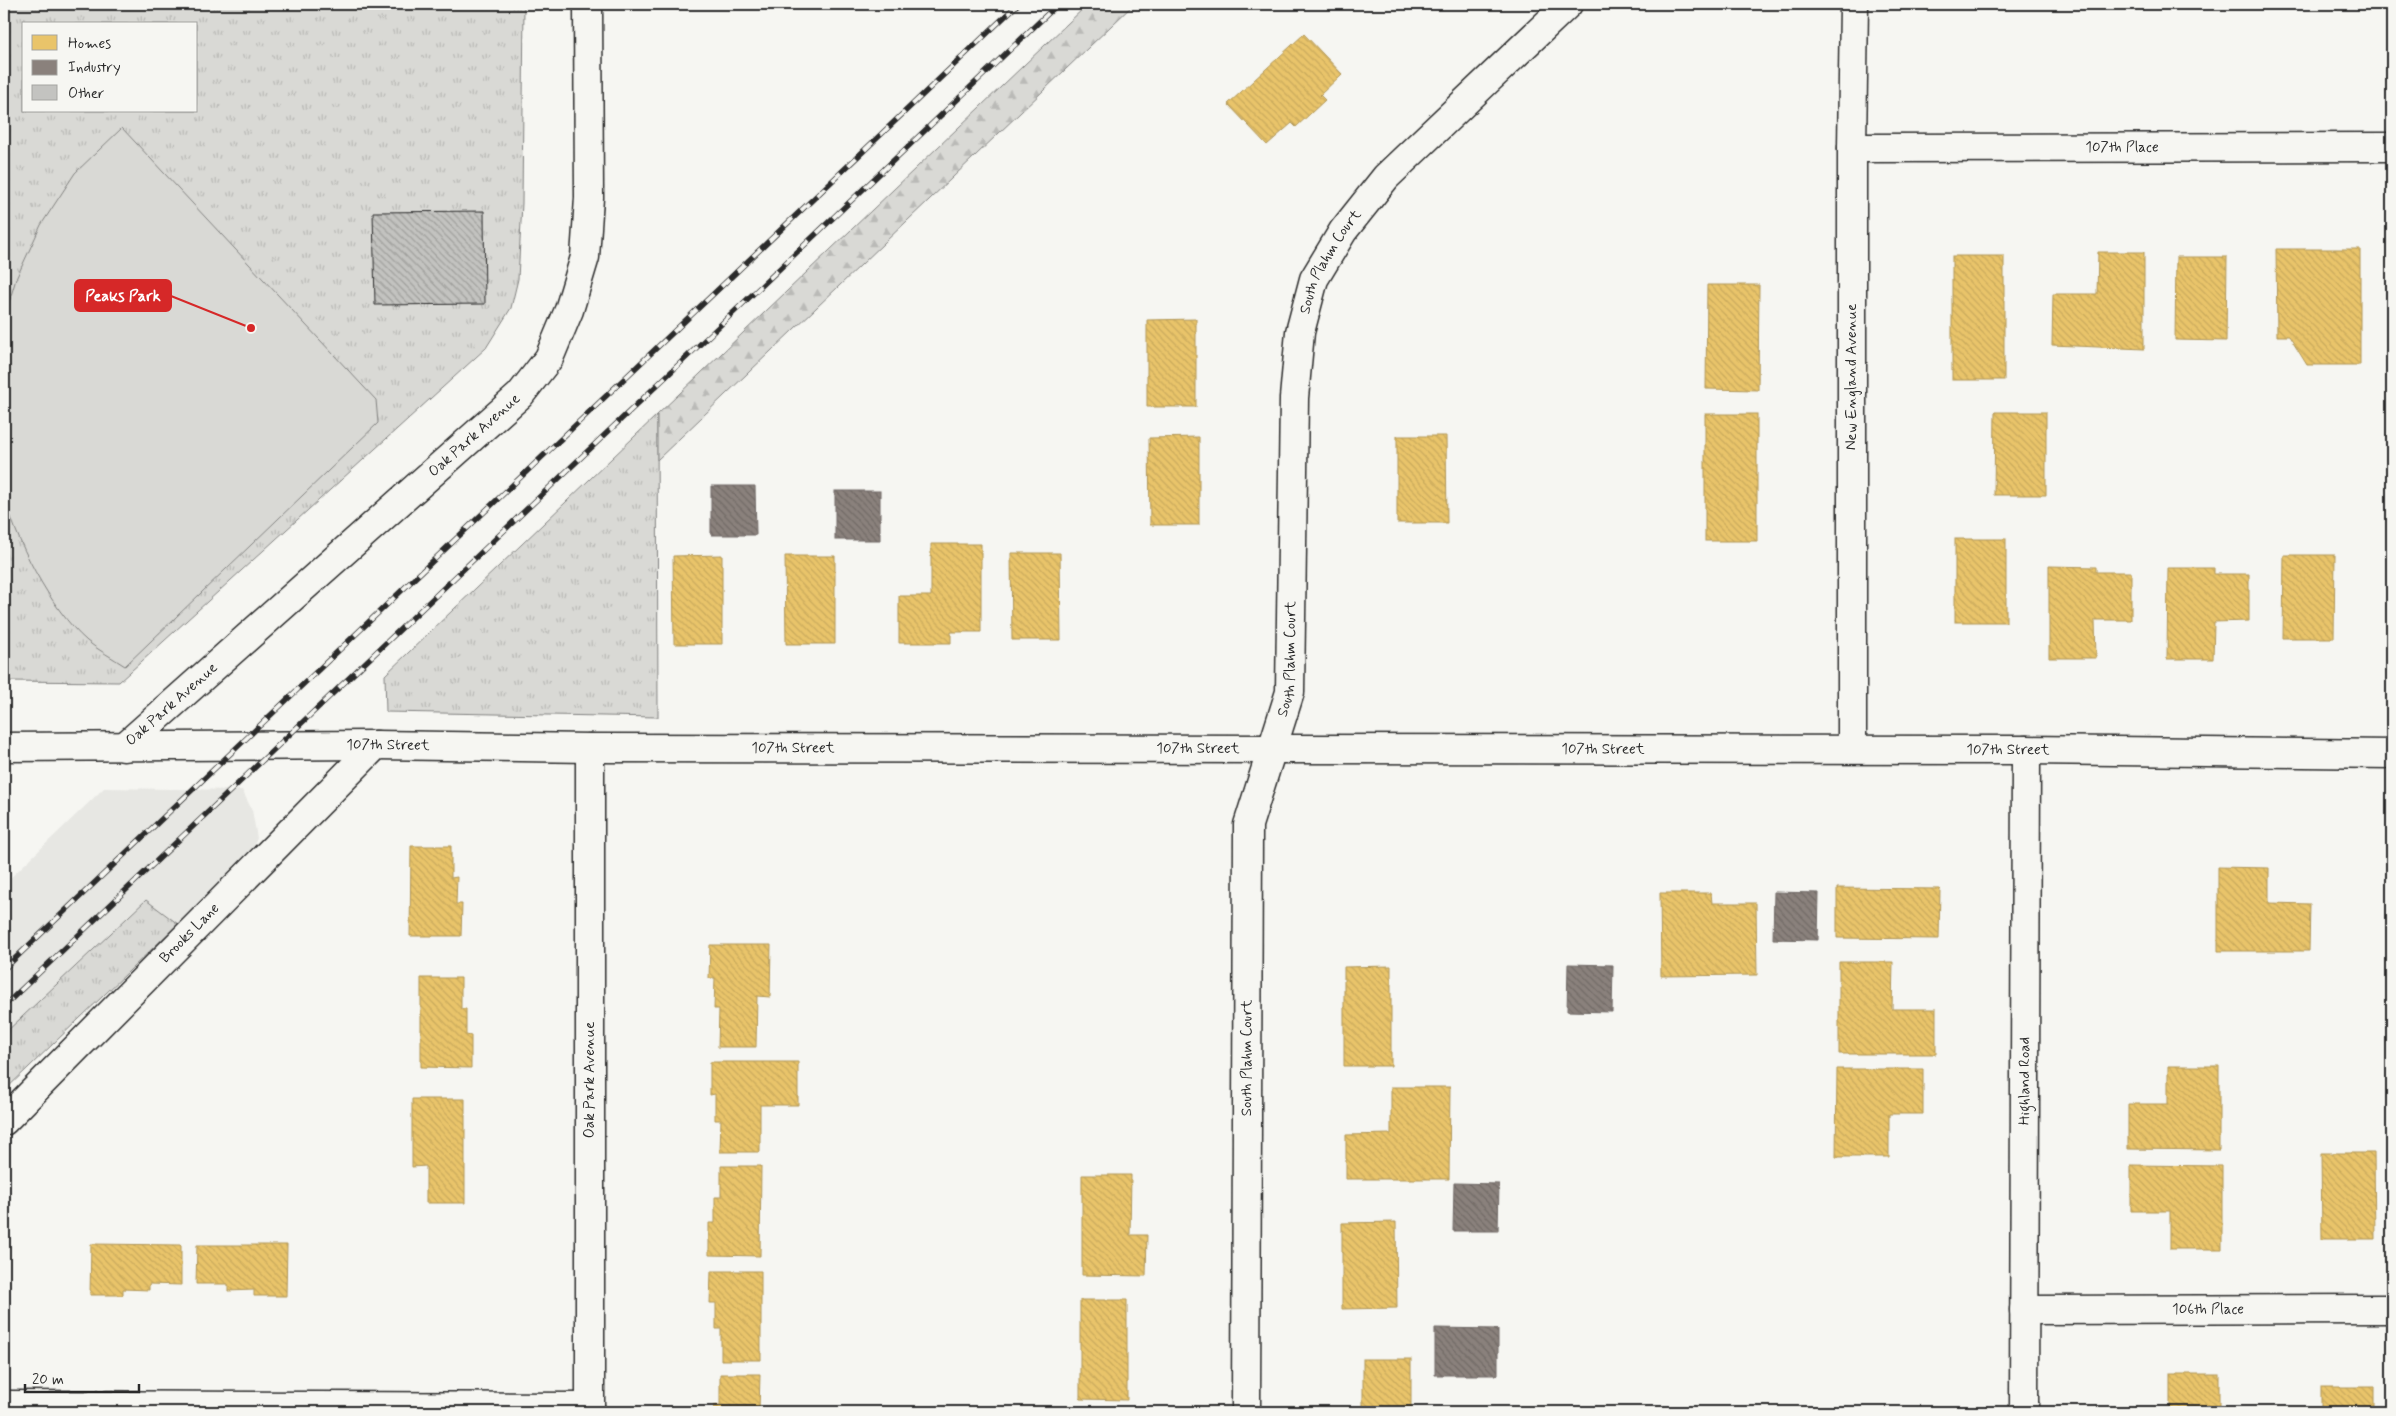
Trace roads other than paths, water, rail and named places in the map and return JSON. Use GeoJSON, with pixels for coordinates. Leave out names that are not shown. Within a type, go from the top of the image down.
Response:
{"type":"FeatureCollection","features":[{"type":"Feature","properties":{"kind":"street","name":"Oak Park Avenue"},"geometry":{"type":"LineString","coordinates":[[124,747],[520,395],[549,358],[569,310],[585,257],[590,198],[588,4]]}},
{"type":"Feature","properties":{"kind":"street","name":"South Plahm Court"},"geometry":{"type":"LineString","coordinates":[[1246,1412],[1248,825],[1290,692],[1294,398],[1300,332],[1314,279],[1342,231],[1386,177],[1568,4]]}},
{"type":"Feature","properties":{"kind":"street","name":"New England Avenue"},"geometry":{"type":"LineString","coordinates":[[1852,750],[1852,148],[1854,4]]}},
{"type":"Feature","properties":{"kind":"street","name":"107th Place"},"geometry":{"type":"LineString","coordinates":[[1852,148],[2392,147]]}},
{"type":"Feature","properties":{"kind":"street","name":"107th Street"},"geometry":{"type":"LineString","coordinates":[[4,747],[376,745],[590,748],[2026,750],[2392,754]]}},
{"type":"Feature","properties":{"kind":"street","name":"Brooks Lane"},"geometry":{"type":"LineString","coordinates":[[4,1121],[376,745]]}},
{"type":"Feature","properties":{"kind":"street","name":"Oak Park Avenue"},"geometry":{"type":"LineString","coordinates":[[590,748],[590,1410]]}},
{"type":"Feature","properties":{"kind":"street","name":"Highland Road"},"geometry":{"type":"LineString","coordinates":[[2024,1412],[2026,750]]}},
{"type":"Feature","properties":{"kind":"street","name":"106th Place"},"geometry":{"type":"LineString","coordinates":[[2024,1310],[2392,1309]]}},
{"type":"Feature","properties":{"kind":"street"},"geometry":{"type":"LineString","coordinates":[[4,1405],[590,1410]]}},
{"type":"Feature","properties":{"kind":"railway"},"geometry":{"type":"LineString","coordinates":[[4,969],[1018,4]]}},
{"type":"Feature","properties":{"kind":"railway"},"geometry":{"type":"LineString","coordinates":[[4,1006],[1058,4]]}},
{"type":"Feature","properties":{"kind":"place","name":"Peaks Park"},"geometry":{"type":"Point","coordinates":[251,328]}}]}
